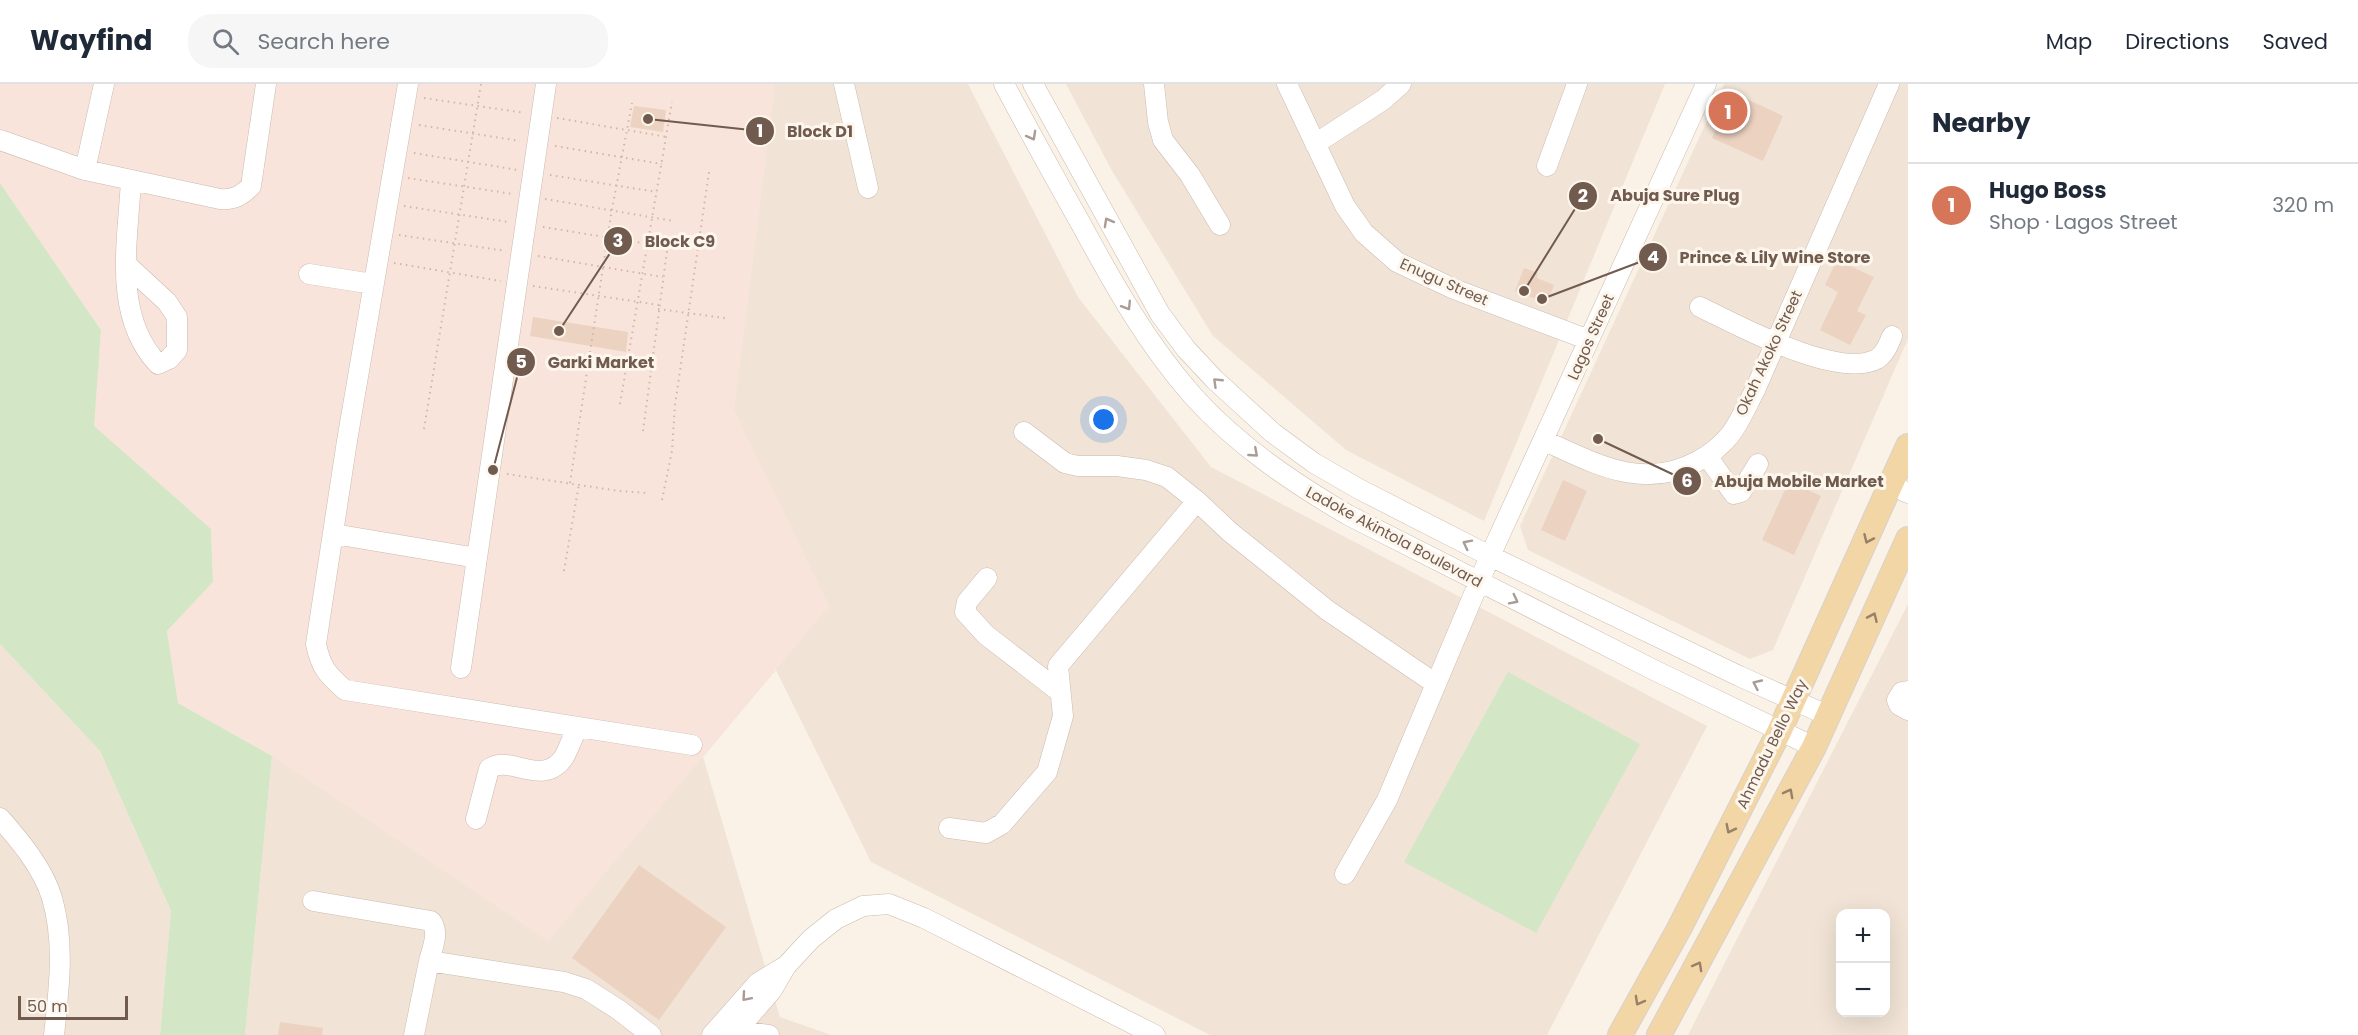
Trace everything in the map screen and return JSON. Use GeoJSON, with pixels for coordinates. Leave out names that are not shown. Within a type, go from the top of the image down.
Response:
{"type":"FeatureCollection","features":[{"type":"Feature","properties":{"kind":"main road","name":"Ahmadu Bello Way"},"geometry":{"type":"LineString","coordinates":[[1620,1035],[1680,927],[1900,489],[1906,456]]}},
{"type":"Feature","properties":{"kind":"main road"},"geometry":{"type":"LineString","coordinates":[[1659,1035],[1814,747],[1908,539]]}},
{"type":"Feature","properties":{"kind":"street"},"geometry":{"type":"LineString","coordinates":[[85,170],[104,84]]}},
{"type":"Feature","properties":{"kind":"street"},"geometry":{"type":"LineString","coordinates":[[0,140],[85,170],[231,200],[243,194],[251,186],[266,84]]}},
{"type":"Feature","properties":{"kind":"street"},"geometry":{"type":"LineString","coordinates":[[408,84],[373,284],[316,644],[320,663],[329,676],[345,690],[692,745]]}},
{"type":"Feature","properties":{"kind":"street"},"geometry":{"type":"LineString","coordinates":[[461,668],[546,84]]}},
{"type":"Feature","properties":{"kind":"street"},"geometry":{"type":"LineString","coordinates":[[844,84],[868,188]]}},
{"type":"Feature","properties":{"kind":"street","name":"Ladoke Akintola Boulevard"},"geometry":{"type":"LineString","coordinates":[[1004,84],[1141,329],[1194,397],[1257,456],[1300,487],[1348,515],[1779,732],[1814,747]]}},
{"type":"Feature","properties":{"kind":"street","name":"Ladoke Akintola Boulevard"},"geometry":{"type":"LineString","coordinates":[[1033,84],[1160,314],[1186,349],[1215,380],[1273,433],[1314,463],[1359,489],[1490,556],[1829,716]]}},
{"type":"Feature","properties":{"kind":"street"},"geometry":{"type":"LineString","coordinates":[[1154,84],[1158,122],[1164,140],[1190,175],[1220,225]]}},
{"type":"Feature","properties":{"kind":"street","name":"Enugu Street"},"geometry":{"type":"LineString","coordinates":[[1287,84],[1345,206],[1364,233],[1397,262],[1454,289],[1589,340]]}},
{"type":"Feature","properties":{"kind":"street"},"geometry":{"type":"LineString","coordinates":[[1315,144],[1383,100],[1401,84]]}},
{"type":"Feature","properties":{"kind":"street"},"geometry":{"type":"LineString","coordinates":[[1547,166],[1577,84]]}},
{"type":"Feature","properties":{"kind":"street","name":"Lagos Street"},"geometry":{"type":"LineString","coordinates":[[1345,874],[1387,800],[1490,556],[1545,441],[1706,84]]}},
{"type":"Feature","properties":{"kind":"street","name":"Okah Akoko Street"},"geometry":{"type":"LineString","coordinates":[[1545,441],[1623,473],[1654,476],[1685,468],[1707,456],[1730,435],[1755,390],[1889,84]]}},
{"type":"Feature","properties":{"kind":"street"},"geometry":{"type":"LineString","coordinates":[[127,265],[131,180]]}},
{"type":"Feature","properties":{"kind":"street"},"geometry":{"type":"LineString","coordinates":[[309,274],[373,284]]}},
{"type":"Feature","properties":{"kind":"street"},"geometry":{"type":"LineString","coordinates":[[1700,307],[1776,343],[1835,361],[1864,364],[1879,358],[1892,336]]}},
{"type":"Feature","properties":{"kind":"street"},"geometry":{"type":"LineString","coordinates":[[1024,432],[1065,463],[1078,466],[1118,466],[1146,470],[1167,477],[1230,532],[1327,610],[1436,684]]}},
{"type":"Feature","properties":{"kind":"street"},"geometry":{"type":"LineString","coordinates":[[1707,456],[1734,494],[1741,492],[1758,464]]}},
{"type":"Feature","properties":{"kind":"street"},"geometry":{"type":"LineString","coordinates":[[948,828],[986,833],[1002,824],[1047,772],[1063,717],[1058,666],[1197,501]]}},
{"type":"Feature","properties":{"kind":"street"},"geometry":{"type":"LineString","coordinates":[[334,534],[477,558]]}},
{"type":"Feature","properties":{"kind":"street"},"geometry":{"type":"LineString","coordinates":[[987,578],[967,602],[965,612],[986,635],[1060,692]]}},
{"type":"Feature","properties":{"kind":"street"},"geometry":{"type":"LineString","coordinates":[[1908,691],[1902,692],[1897,700],[1899,705],[1908,710]]}},
{"type":"Feature","properties":{"kind":"street"},"geometry":{"type":"LineString","coordinates":[[476,819],[489,769],[497,765],[528,771],[544,771],[563,758],[578,727]]}},
{"type":"Feature","properties":{"kind":"street"},"geometry":{"type":"LineString","coordinates":[[0,818],[18,838],[52,898],[60,955],[54,1035]]}},
{"type":"Feature","properties":{"kind":"street"},"geometry":{"type":"LineString","coordinates":[[313,902],[431,921],[435,926],[436,932],[414,1035]]}},
{"type":"Feature","properties":{"kind":"street"},"geometry":{"type":"LineString","coordinates":[[725,1032],[772,990],[786,966],[811,939],[836,919],[863,906],[889,904],[924,918],[1155,1035]]}},
{"type":"Feature","properties":{"kind":"street"},"geometry":{"type":"LineString","coordinates":[[429,961],[564,982],[586,989],[619,1010],[651,1035]]}},
{"type":"Feature","properties":{"kind":"street"},"geometry":{"type":"LineString","coordinates":[[725,1032],[769,1035]]}},
{"type":"Feature","properties":{"kind":"path"},"geometry":{"type":"LineString","coordinates":[[424,429],[481,84]]}},
{"type":"Feature","properties":{"kind":"path"},"geometry":{"type":"LineString","coordinates":[[620,404],[672,102]]}},
{"type":"Feature","properties":{"kind":"path"},"geometry":{"type":"LineString","coordinates":[[570,483],[611,215],[632,103]]}},
{"type":"Feature","properties":{"kind":"path"},"geometry":{"type":"LineString","coordinates":[[662,500],[672,451],[675,405],[709,172]]}},
{"type":"Feature","properties":{"kind":"path"},"geometry":{"type":"LineString","coordinates":[[652,217],[673,221]]}},
{"type":"Feature","properties":{"kind":"path"},"geometry":{"type":"LineString","coordinates":[[643,431],[669,236]]}},
{"type":"Feature","properties":{"kind":"path"},"geometry":{"type":"LineString","coordinates":[[648,245],[668,248]]}},
{"type":"Feature","properties":{"kind":"path"},"geometry":{"type":"LineString","coordinates":[[642,274],[663,277]]}},
{"type":"Feature","properties":{"kind":"path"},"geometry":{"type":"LineString","coordinates":[[638,302],[688,314],[725,318]]}},
{"type":"Feature","properties":{"kind":"path"},"geometry":{"type":"LineString","coordinates":[[490,472],[619,491],[648,493]]}},
{"type":"Feature","properties":{"kind":"path"},"geometry":{"type":"LineString","coordinates":[[564,571],[579,484]]}},
{"type":"Feature","properties":{"kind":"shaded area"},"geometry":{"type":"Polygon","coordinates":[[[0,84],[775,84],[734,410],[829,606],[548,941],[272,756],[178,703],[167,631],[213,582],[211,529],[93,426],[101,330],[0,183],[0,84]]]}},
{"type":"Feature","properties":{"kind":"shaded area"},"geometry":{"type":"Polygon","coordinates":[[[374,84],[968,84],[1078,297],[1211,467],[1707,726],[1547,1035],[1210,1035],[871,862],[776,670],[703,757],[780,1017],[831,1035],[245,1035],[272,756],[374,84]]]}},
{"type":"Feature","properties":{"kind":"shaded area"},"geometry":{"type":"Polygon","coordinates":[[[1066,84],[1665,84],[1484,521],[1346,450],[1213,336],[1111,169],[1066,84]]]}},
{"type":"Feature","properties":{"kind":"shaded area"},"geometry":{"type":"Polygon","coordinates":[[[1724,84],[1908,84],[1908,339],[1773,650],[1750,659],[1528,550],[1520,526],[1724,84]]]}},
{"type":"Feature","properties":{"kind":"shaded area"},"geometry":{"type":"Polygon","coordinates":[[[1908,604],[1908,1035],[1688,1035],[1908,604]]]}},
{"type":"Feature","properties":{"kind":"shaded area"},"geometry":{"type":"Polygon","coordinates":[[[0,644],[100,751],[171,911],[160,1035],[0,1035],[0,644]]]}},
{"type":"Feature","properties":{"kind":"green space"},"geometry":{"type":"Polygon","coordinates":[[[0,183],[101,330],[94,426],[211,529],[213,582],[167,631],[178,703],[272,756],[245,1035],[160,1035],[171,911],[100,751],[0,644],[0,183]]]}},
{"type":"Feature","properties":{"kind":"green space"},"geometry":{"type":"Polygon","coordinates":[[[1508,672],[1640,744],[1536,933],[1404,862],[1508,672]]]}},
{"type":"Feature","properties":{"kind":"building"},"geometry":{"type":"Polygon","coordinates":[[[1732,92],[1783,116],[1763,161],[1712,138],[1732,92]]]}},
{"type":"Feature","properties":{"kind":"building"},"geometry":{"type":"Polygon","coordinates":[[[634,106],[666,110],[663,132],[630,127],[634,106]]]}},
{"type":"Feature","properties":{"kind":"building"},"geometry":{"type":"Polygon","coordinates":[[[1837,260],[1874,277],[1857,311],[1866,315],[1850,345],[1820,330],[1838,292],[1825,285],[1837,260]]]}},
{"type":"Feature","properties":{"kind":"building"},"geometry":{"type":"Polygon","coordinates":[[[1524,268],[1538,273],[1537,278],[1554,285],[1547,303],[1515,291],[1524,268]]]}},
{"type":"Feature","properties":{"kind":"building"},"geometry":{"type":"Polygon","coordinates":[[[533,317],[628,332],[626,352],[530,336],[533,317]]]}},
{"type":"Feature","properties":{"kind":"building"},"geometry":{"type":"Polygon","coordinates":[[[1563,480],[1587,491],[1565,541],[1541,530],[1563,480]]]}},
{"type":"Feature","properties":{"kind":"building"},"geometry":{"type":"Polygon","coordinates":[[[1789,481],[1821,496],[1794,555],[1762,540],[1789,481]]]}},
{"type":"Feature","properties":{"kind":"building"},"geometry":{"type":"Polygon","coordinates":[[[639,865],[726,927],[659,1020],[572,958],[639,865]]]}},
{"type":"Feature","properties":{"kind":"building"},"geometry":{"type":"Polygon","coordinates":[[[280,1022],[323,1028],[322,1035],[278,1035],[280,1022]]]}},
{"type":"Feature","properties":{"kind":"place","name":"Hugo Boss"},"geometry":{"type":"Point","coordinates":[1728,111]}},
{"type":"Feature","properties":{"kind":"place","name":"Block D1"},"geometry":{"type":"Point","coordinates":[648,119]}},
{"type":"Feature","properties":{"kind":"place","name":"Abuja Sure Plug"},"geometry":{"type":"Point","coordinates":[1524,291]}},
{"type":"Feature","properties":{"kind":"place","name":"Prince & Lily Wine Store"},"geometry":{"type":"Point","coordinates":[1542,299]}},
{"type":"Feature","properties":{"kind":"place","name":"Block C9"},"geometry":{"type":"Point","coordinates":[559,331]}},
{"type":"Feature","properties":{"kind":"place","name":"Abuja Mobile Market"},"geometry":{"type":"Point","coordinates":[1598,439]}},
{"type":"Feature","properties":{"kind":"place","name":"Garki Market"},"geometry":{"type":"Point","coordinates":[493,470]}}]}
